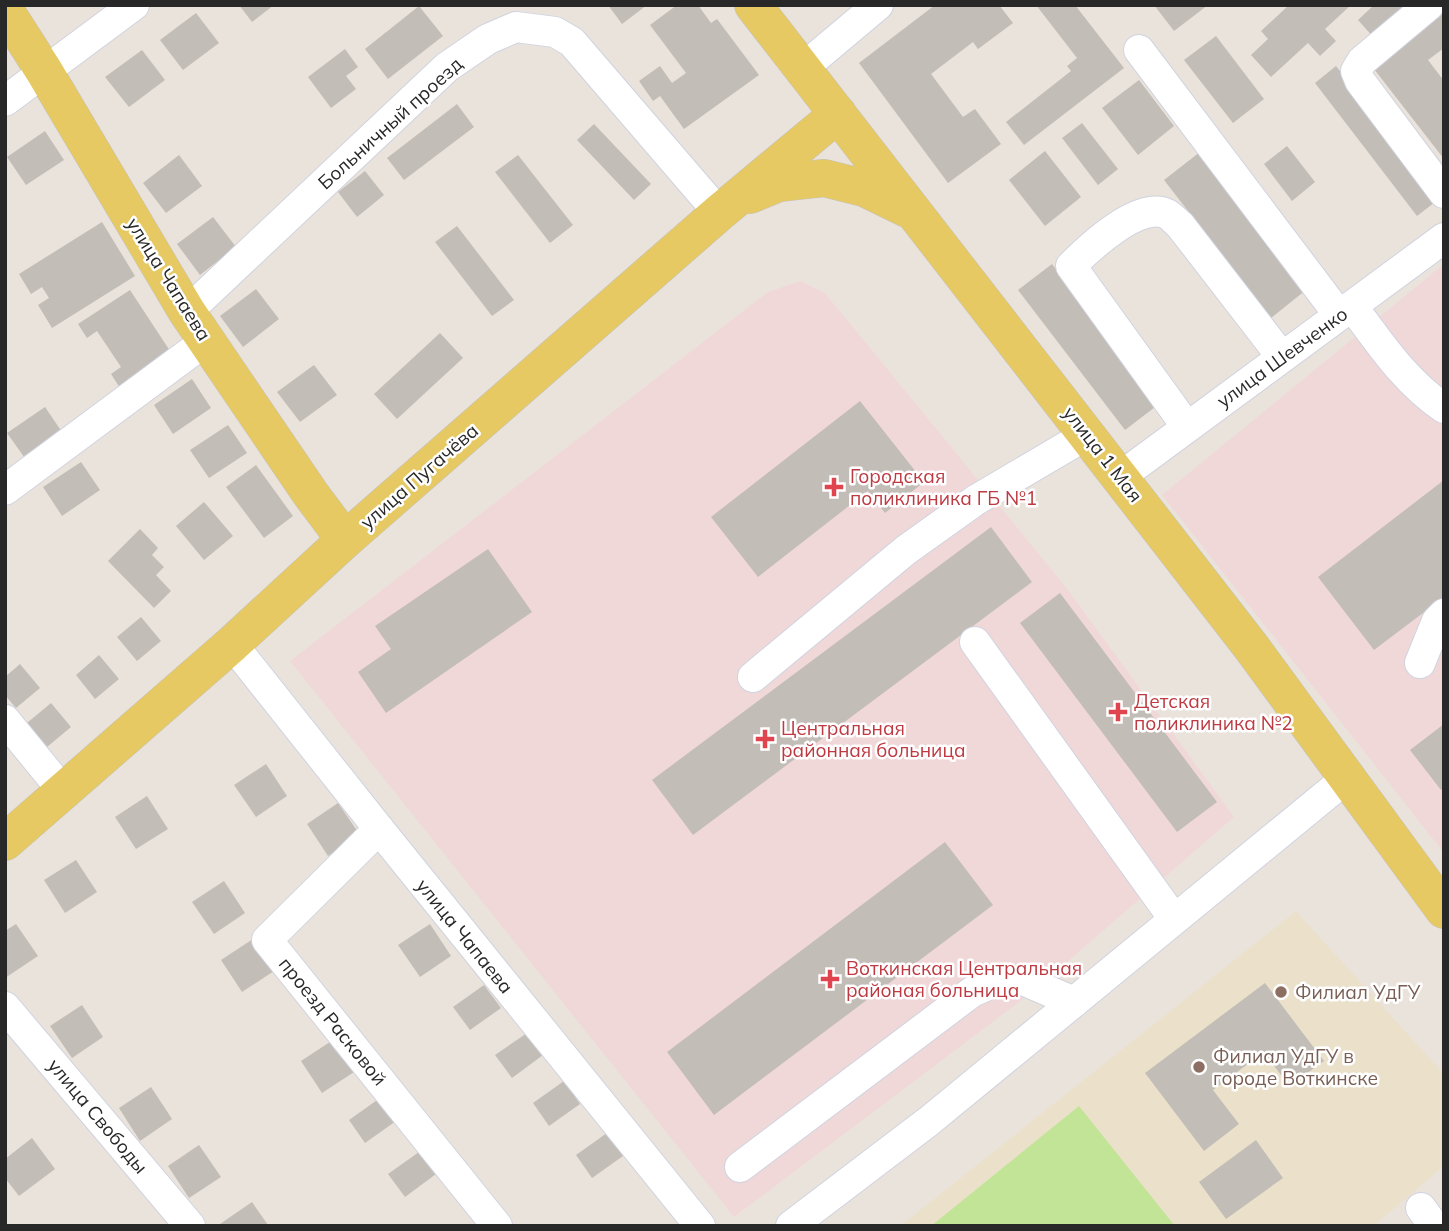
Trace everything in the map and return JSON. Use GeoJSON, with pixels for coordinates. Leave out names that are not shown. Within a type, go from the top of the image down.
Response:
{"type":"FeatureCollection","features":[{"type":"Feature","properties":{"kind":"main road","name":"улица 1 Мая"},"geometry":{"type":"LineString","coordinates":[[753,5],[1252,648],[1444,910]]}},
{"type":"Feature","properties":{"kind":"main road","name":"улица Чапаева"},"geometry":{"type":"LineString","coordinates":[[5,10],[197,326],[345,540]]}},
{"type":"Feature","properties":{"kind":"main road","name":"улица Пугачёва"},"geometry":{"type":"LineString","coordinates":[[5,842],[233,644],[345,540],[726,207],[838,114]]}},
{"type":"Feature","properties":{"kind":"main road"},"geometry":{"type":"LineString","coordinates":[[726,207],[779,183],[824,178],[863,188],[915,212]]}},
{"type":"Feature","properties":{"kind":"street"},"geometry":{"type":"LineString","coordinates":[[5,101],[134,5]]}},
{"type":"Feature","properties":{"kind":"street"},"geometry":{"type":"LineString","coordinates":[[803,68],[878,5]]}},
{"type":"Feature","properties":{"kind":"street"},"geometry":{"type":"LineString","coordinates":[[1429,5],[1362,61],[1356,71],[1360,81],[1444,193]]}},
{"type":"Feature","properties":{"kind":"street","name":"Больничный проезд"},"geometry":{"type":"LineString","coordinates":[[5,490],[197,326],[447,67],[488,39],[516,27],[555,32],[572,42],[726,207]]}},
{"type":"Feature","properties":{"kind":"street"},"geometry":{"type":"LineString","coordinates":[[1139,50],[1345,310],[1426,396],[1444,408]]}},
{"type":"Feature","properties":{"kind":"street"},"geometry":{"type":"LineString","coordinates":[[1187,427],[1071,266],[1114,228],[1150,212],[1166,213],[1180,225],[1282,357]]}},
{"type":"Feature","properties":{"kind":"street","name":"улица Шевченко"},"geometry":{"type":"LineString","coordinates":[[1120,477],[1444,238]]}},
{"type":"Feature","properties":{"kind":"street"},"geometry":{"type":"LineString","coordinates":[[753,677],[906,551],[976,500],[1088,435]]}},
{"type":"Feature","properties":{"kind":"street"},"geometry":{"type":"LineString","coordinates":[[1420,663],[1437,621],[1444,614]]}},
{"type":"Feature","properties":{"kind":"street"},"geometry":{"type":"LineString","coordinates":[[975,642],[1174,919]]}},
{"type":"Feature","properties":{"kind":"street","name":"улица Чапаева"},"geometry":{"type":"LineString","coordinates":[[233,644],[700,1226]]}},
{"type":"Feature","properties":{"kind":"street"},"geometry":{"type":"LineString","coordinates":[[5,720],[64,792]]}},
{"type":"Feature","properties":{"kind":"street"},"geometry":{"type":"LineString","coordinates":[[791,1226],[929,1121],[1348,778]]}},
{"type":"Feature","properties":{"kind":"street","name":"проезд Расковой"},"geometry":{"type":"LineString","coordinates":[[379,829],[267,940],[497,1226]]}},
{"type":"Feature","properties":{"kind":"street"},"geometry":{"type":"LineString","coordinates":[[740,1167],[972,992],[999,980],[1023,980],[1074,1002]]}},
{"type":"Feature","properties":{"kind":"street","name":"улица Свободы"},"geometry":{"type":"LineString","coordinates":[[5,1007],[190,1226]]}},
{"type":"Feature","properties":{"kind":"shaded area"},"geometry":{"type":"Polygon","coordinates":[[[1444,264],[1444,853],[1162,495],[1444,264]]]}},
{"type":"Feature","properties":{"kind":"shaded area","name":"Центральная районная больница"},"geometry":{"type":"Polygon","coordinates":[[[801,281],[825,293],[1065,586],[1234,817],[1035,990],[734,1217],[290,661],[768,292],[801,281]]]}},
{"type":"Feature","properties":{"kind":"shaded area","name":"Филиал УдГУ"},"geometry":{"type":"Polygon","coordinates":[[[1296,911],[1444,1074],[1444,1166],[1374,1226],[900,1226],[1296,911]]]}},
{"type":"Feature","properties":{"kind":"green space"},"geometry":{"type":"Polygon","coordinates":[[[1079,1106],[1175,1226],[931,1226],[1079,1106]]]}},
{"type":"Feature","properties":{"kind":"building"},"geometry":{"type":"Polygon","coordinates":[[[239,5],[274,5],[252,22],[239,5]]]}},
{"type":"Feature","properties":{"kind":"building"},"geometry":{"type":"Polygon","coordinates":[[[608,5],[647,5],[622,24],[608,5]]]}},
{"type":"Feature","properties":{"kind":"building"},"geometry":{"type":"Polygon","coordinates":[[[677,5],[698,5],[711,23],[717,19],[759,75],[684,129],[660,96],[653,101],[639,81],[660,66],[672,83],[686,73],[650,25],[677,5]]]}},
{"type":"Feature","properties":{"kind":"building"},"geometry":{"type":"Polygon","coordinates":[[[935,5],[999,5],[1013,23],[978,49],[973,42],[931,74],[963,117],[975,109],[1001,144],[948,183],[859,63],[935,5]]]}},
{"type":"Feature","properties":{"kind":"building"},"geometry":{"type":"Polygon","coordinates":[[[1036,5],[1075,5],[1124,68],[1024,145],[1006,122],[1071,71],[1067,66],[1077,58],[1036,5]]]}},
{"type":"Feature","properties":{"kind":"building"},"geometry":{"type":"Polygon","coordinates":[[[1154,5],[1208,5],[1174,31],[1154,5]]]}},
{"type":"Feature","properties":{"kind":"building"},"geometry":{"type":"Polygon","coordinates":[[[1289,5],[1351,5],[1325,29],[1336,41],[1320,56],[1308,43],[1271,77],[1251,55],[1268,39],[1261,31],[1289,5]]]}},
{"type":"Feature","properties":{"kind":"building"},"geometry":{"type":"Polygon","coordinates":[[[1374,5],[1410,5],[1374,38],[1358,20],[1374,5]]]}},
{"type":"Feature","properties":{"kind":"building"},"geometry":{"type":"Polygon","coordinates":[[[419,6],[443,36],[388,79],[365,49],[419,6]]]}},
{"type":"Feature","properties":{"kind":"building"},"geometry":{"type":"Polygon","coordinates":[[[1444,10],[1444,48],[1428,60],[1444,81],[1444,159],[1374,69],[1444,10]]]}},
{"type":"Feature","properties":{"kind":"building"},"geometry":{"type":"Polygon","coordinates":[[[196,13],[219,43],[183,70],[160,40],[196,13]]]}},
{"type":"Feature","properties":{"kind":"building"},"geometry":{"type":"Polygon","coordinates":[[[1216,36],[1264,99],[1233,123],[1184,60],[1216,36]]]}},
{"type":"Feature","properties":{"kind":"building"},"geometry":{"type":"Polygon","coordinates":[[[345,49],[358,67],[346,76],[356,89],[331,108],[308,77],[345,49]]]}},
{"type":"Feature","properties":{"kind":"building"},"geometry":{"type":"Polygon","coordinates":[[[142,50],[165,80],[129,107],[105,77],[142,50]]]}},
{"type":"Feature","properties":{"kind":"building"},"geometry":{"type":"Polygon","coordinates":[[[1336,66],[1439,199],[1417,216],[1315,83],[1336,66]]]}},
{"type":"Feature","properties":{"kind":"building"},"geometry":{"type":"Polygon","coordinates":[[[1139,80],[1174,126],[1138,155],[1102,108],[1139,80]]]}},
{"type":"Feature","properties":{"kind":"building"},"geometry":{"type":"Polygon","coordinates":[[[457,104],[474,127],[404,180],[387,158],[457,104]]]}},
{"type":"Feature","properties":{"kind":"building"},"geometry":{"type":"Polygon","coordinates":[[[1082,123],[1118,169],[1098,185],[1062,138],[1082,123]]]}},
{"type":"Feature","properties":{"kind":"building"},"geometry":{"type":"Polygon","coordinates":[[[594,124],[651,184],[634,200],[577,140],[594,124]]]}},
{"type":"Feature","properties":{"kind":"building"},"geometry":{"type":"Polygon","coordinates":[[[45,131],[64,160],[26,185],[7,157],[45,131]]]}},
{"type":"Feature","properties":{"kind":"building"},"geometry":{"type":"Polygon","coordinates":[[[1287,146],[1315,182],[1292,201],[1264,164],[1287,146]]]}},
{"type":"Feature","properties":{"kind":"building"},"geometry":{"type":"Polygon","coordinates":[[[1045,151],[1081,197],[1045,226],[1009,180],[1045,151]]]}},
{"type":"Feature","properties":{"kind":"building"},"geometry":{"type":"Polygon","coordinates":[[[1200,152],[1306,290],[1271,318],[1164,180],[1200,152]]]}},
{"type":"Feature","properties":{"kind":"building"},"geometry":{"type":"Polygon","coordinates":[[[179,155],[202,186],[166,213],[143,183],[179,155]]]}},
{"type":"Feature","properties":{"kind":"building"},"geometry":{"type":"Polygon","coordinates":[[[518,155],[573,225],[550,243],[495,172],[518,155]]]}},
{"type":"Feature","properties":{"kind":"building"},"geometry":{"type":"Polygon","coordinates":[[[365,171],[384,195],[357,217],[338,192],[365,171]]]}},
{"type":"Feature","properties":{"kind":"building"},"geometry":{"type":"Polygon","coordinates":[[[213,217],[236,247],[200,275],[177,244],[213,217]]]}},
{"type":"Feature","properties":{"kind":"building"},"geometry":{"type":"Polygon","coordinates":[[[102,222],[135,276],[52,328],[38,305],[49,298],[42,287],[31,294],[19,274],[102,222]]]}},
{"type":"Feature","properties":{"kind":"building"},"geometry":{"type":"Polygon","coordinates":[[[457,226],[514,300],[492,316],[435,242],[457,226]]]}},
{"type":"Feature","properties":{"kind":"building"},"geometry":{"type":"Polygon","coordinates":[[[1052,264],[1159,404],[1125,430],[1018,290],[1052,264]]]}},
{"type":"Feature","properties":{"kind":"building"},"geometry":{"type":"Polygon","coordinates":[[[256,289],[279,319],[243,347],[220,316],[256,289]]]}},
{"type":"Feature","properties":{"kind":"building"},"geometry":{"type":"Polygon","coordinates":[[[130,290],[172,354],[120,388],[111,374],[121,367],[97,331],[87,338],[78,324],[130,290]]]}},
{"type":"Feature","properties":{"kind":"building"},"geometry":{"type":"Polygon","coordinates":[[[440,333],[463,358],[397,419],[374,394],[440,333]]]}},
{"type":"Feature","properties":{"kind":"building"},"geometry":{"type":"Polygon","coordinates":[[[314,365],[337,395],[300,422],[277,392],[314,365]]]}},
{"type":"Feature","properties":{"kind":"building"},"geometry":{"type":"Polygon","coordinates":[[[192,379],[211,408],[173,434],[154,405],[192,379]]]}},
{"type":"Feature","properties":{"kind":"building","name":"Городская поликлиника ГБ №1"},"geometry":{"type":"Polygon","coordinates":[[[860,401],[924,482],[885,513],[868,491],[758,577],[711,517],[860,401]]]}},
{"type":"Feature","properties":{"kind":"building"},"geometry":{"type":"Polygon","coordinates":[[[45,407],[64,435],[27,461],[7,433],[45,407]]]}},
{"type":"Feature","properties":{"kind":"building"},"geometry":{"type":"Polygon","coordinates":[[[228,425],[247,453],[209,478],[190,450],[228,425]]]}},
{"type":"Feature","properties":{"kind":"building"},"geometry":{"type":"Polygon","coordinates":[[[81,462],[100,490],[62,516],[43,487],[81,462]]]}},
{"type":"Feature","properties":{"kind":"building"},"geometry":{"type":"Polygon","coordinates":[[[256,465],[293,516],[264,538],[226,487],[256,465]]]}},
{"type":"Feature","properties":{"kind":"building"},"geometry":{"type":"Polygon","coordinates":[[[1444,480],[1444,597],[1374,650],[1318,577],[1444,480]]]}},
{"type":"Feature","properties":{"kind":"building"},"geometry":{"type":"Polygon","coordinates":[[[204,502],[233,536],[204,560],[176,526],[204,502]]]}},
{"type":"Feature","properties":{"kind":"building"},"geometry":{"type":"Polygon","coordinates":[[[991,527],[1032,582],[693,835],[652,780],[991,527]]]}},
{"type":"Feature","properties":{"kind":"building"},"geometry":{"type":"Polygon","coordinates":[[[140,529],[158,548],[152,555],[164,567],[156,575],[171,591],[154,608],[108,561],[140,529]]]}},
{"type":"Feature","properties":{"kind":"building"},"geometry":{"type":"Polygon","coordinates":[[[488,549],[532,612],[386,713],[358,672],[391,649],[375,626],[488,549]]]}},
{"type":"Feature","properties":{"kind":"building","name":"Детская поликлиника №2"},"geometry":{"type":"Polygon","coordinates":[[[1060,593],[1217,802],[1177,832],[1020,623],[1060,593]]]}},
{"type":"Feature","properties":{"kind":"building"},"geometry":{"type":"Polygon","coordinates":[[[141,617],[161,641],[137,661],[117,637],[141,617]]]}},
{"type":"Feature","properties":{"kind":"building"},"geometry":{"type":"Polygon","coordinates":[[[99,655],[119,679],[95,699],[76,675],[99,655]]]}},
{"type":"Feature","properties":{"kind":"building"},"geometry":{"type":"Polygon","coordinates":[[[20,664],[40,688],[16,708],[5,695],[5,677],[20,664]]]}},
{"type":"Feature","properties":{"kind":"building"},"geometry":{"type":"Polygon","coordinates":[[[51,703],[71,727],[47,747],[27,723],[51,703]]]}},
{"type":"Feature","properties":{"kind":"building"},"geometry":{"type":"Polygon","coordinates":[[[1444,724],[1444,788],[1441,790],[1410,750],[1444,724]]]}},
{"type":"Feature","properties":{"kind":"building"},"geometry":{"type":"Polygon","coordinates":[[[266,764],[287,796],[256,817],[234,785],[266,764]]]}},
{"type":"Feature","properties":{"kind":"building"},"geometry":{"type":"Polygon","coordinates":[[[147,796],[168,829],[136,849],[115,817],[147,796]]]}},
{"type":"Feature","properties":{"kind":"building"},"geometry":{"type":"Polygon","coordinates":[[[338,803],[360,835],[328,856],[307,824],[338,803]]]}},
{"type":"Feature","properties":{"kind":"building","name":"Воткинская Центральная районая больница"},"geometry":{"type":"Polygon","coordinates":[[[945,842],[993,905],[714,1115],[667,1052],[945,842]]]}},
{"type":"Feature","properties":{"kind":"building"},"geometry":{"type":"Polygon","coordinates":[[[76,860],[97,892],[65,913],[44,880],[76,860]]]}},
{"type":"Feature","properties":{"kind":"building"},"geometry":{"type":"Polygon","coordinates":[[[224,881],[245,913],[214,934],[192,902],[224,881]]]}},
{"type":"Feature","properties":{"kind":"building"},"geometry":{"type":"Polygon","coordinates":[[[16,924],[38,956],[5,978],[5,931],[16,924]]]}},
{"type":"Feature","properties":{"kind":"building"},"geometry":{"type":"Polygon","coordinates":[[[430,924],[451,956],[420,977],[398,945],[430,924]]]}},
{"type":"Feature","properties":{"kind":"building"},"geometry":{"type":"Polygon","coordinates":[[[253,939],[274,971],[242,992],[221,960],[253,939]]]}},
{"type":"Feature","properties":{"kind":"building","name":"Филиал УдГУ в городе Воткинске"},"geometry":{"type":"Polygon","coordinates":[[[1265,983],[1324,1061],[1289,1086],[1264,1052],[1213,1090],[1239,1124],[1204,1151],[1145,1073],[1265,983]]]}},
{"type":"Feature","properties":{"kind":"building"},"geometry":{"type":"Polygon","coordinates":[[[484,985],[501,1008],[470,1030],[453,1007],[484,985]]]}},
{"type":"Feature","properties":{"kind":"building"},"geometry":{"type":"Polygon","coordinates":[[[82,1005],[103,1037],[72,1058],[50,1026],[82,1005]]]}},
{"type":"Feature","properties":{"kind":"building"},"geometry":{"type":"Polygon","coordinates":[[[527,1033],[543,1055],[512,1078],[495,1055],[527,1033]]]}},
{"type":"Feature","properties":{"kind":"building"},"geometry":{"type":"Polygon","coordinates":[[[333,1040],[354,1072],[322,1093],[301,1061],[333,1040]]]}},
{"type":"Feature","properties":{"kind":"building"},"geometry":{"type":"Polygon","coordinates":[[[564,1081],[580,1104],[549,1126],[533,1103],[564,1081]]]}},
{"type":"Feature","properties":{"kind":"building"},"geometry":{"type":"Polygon","coordinates":[[[151,1087],[172,1119],[140,1141],[119,1108],[151,1087]]]}},
{"type":"Feature","properties":{"kind":"building"},"geometry":{"type":"Polygon","coordinates":[[[380,1098],[396,1121],[365,1143],[349,1120],[380,1098]]]}},
{"type":"Feature","properties":{"kind":"building"},"geometry":{"type":"Polygon","coordinates":[[[607,1133],[623,1156],[592,1178],[576,1155],[607,1133]]]}},
{"type":"Feature","properties":{"kind":"building"},"geometry":{"type":"Polygon","coordinates":[[[32,1138],[55,1169],[19,1196],[5,1178],[5,1159],[32,1138]]]}},
{"type":"Feature","properties":{"kind":"building"},"geometry":{"type":"Polygon","coordinates":[[[1256,1140],[1283,1178],[1226,1219],[1199,1182],[1256,1140]]]}},
{"type":"Feature","properties":{"kind":"building"},"geometry":{"type":"Polygon","coordinates":[[[199,1145],[221,1177],[189,1198],[168,1166],[199,1145]]]}},
{"type":"Feature","properties":{"kind":"building"},"geometry":{"type":"Polygon","coordinates":[[[419,1152],[436,1174],[405,1197],[388,1174],[419,1152]]]}},
{"type":"Feature","properties":{"kind":"building"},"geometry":{"type":"Polygon","coordinates":[[[252,1202],[268,1225],[220,1224],[252,1202]]]}},
{"type":"Feature","properties":{"kind":"place","name":"Городская поликлиника ГБ №1"},"geometry":{"type":"Point","coordinates":[834,487]}},
{"type":"Feature","properties":{"kind":"place","name":"Детская поликлиника №2"},"geometry":{"type":"Point","coordinates":[1118,712]}},
{"type":"Feature","properties":{"kind":"place","name":"Центральная районная больница"},"geometry":{"type":"Point","coordinates":[765,739]}},
{"type":"Feature","properties":{"kind":"place","name":"Воткинская Центральная районая больница"},"geometry":{"type":"Point","coordinates":[830,979]}},
{"type":"Feature","properties":{"kind":"place","name":"Филиал УдГУ"},"geometry":{"type":"Point","coordinates":[1281,992]}},
{"type":"Feature","properties":{"kind":"place","name":"Филиал УдГУ в городе Воткинске"},"geometry":{"type":"Point","coordinates":[1199,1067]}}]}
